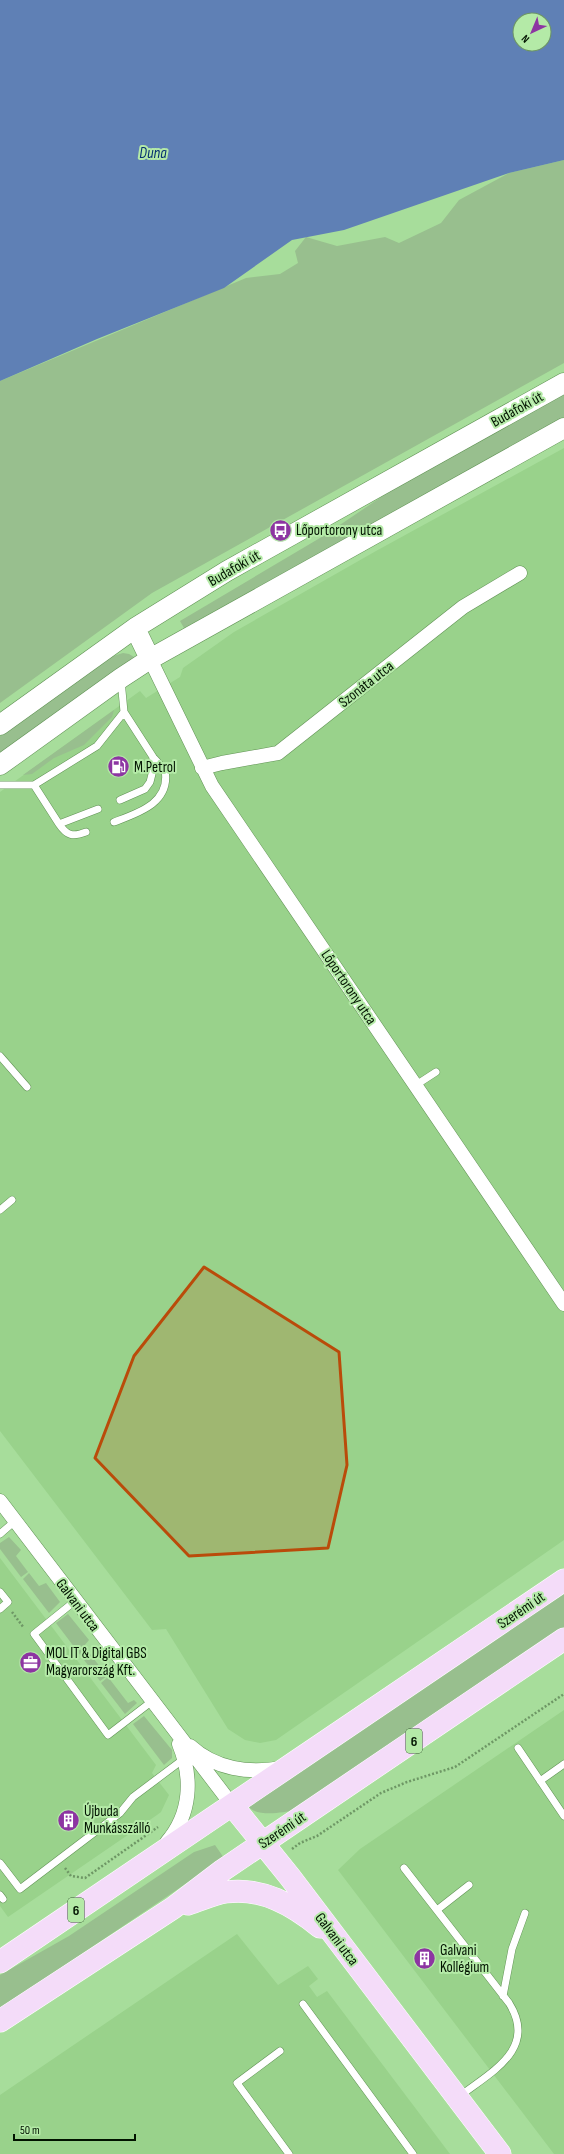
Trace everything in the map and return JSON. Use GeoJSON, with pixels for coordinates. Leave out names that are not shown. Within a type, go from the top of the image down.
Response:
{"type":"FeatureCollection","features":[{"type":"Feature","properties":{"kind":"main road","name":"Budafoki út"},"geometry":{"type":"LineString","coordinates":[[0,725],[135,628],[227,571],[564,383]]}},
{"type":"Feature","properties":{"kind":"main road"},"geometry":{"type":"LineString","coordinates":[[0,766],[120,678],[150,659],[564,428]]}},
{"type":"Feature","properties":{"kind":"main road"},"geometry":{"type":"LineString","coordinates":[[135,628],[150,659]]}},
{"type":"Feature","properties":{"kind":"main road","name":"Szerémi út"},"geometry":{"type":"LineString","coordinates":[[0,1962],[564,1580]]}},
{"type":"Feature","properties":{"kind":"main road","name":"Szerémi út"},"geometry":{"type":"LineString","coordinates":[[0,2021],[173,1908],[263,1842],[564,1639]]}},
{"type":"Feature","properties":{"kind":"main road","name":"Galvani utca"},"geometry":{"type":"LineString","coordinates":[[232,1805],[277,1860],[500,2154]]}},
{"type":"Feature","properties":{"kind":"main road"},"geometry":{"type":"LineString","coordinates":[[173,1908],[226,1892],[262,1893],[282,1902],[310,1919],[341,1944]]}},
{"type":"Feature","properties":{"kind":"street","name":"Szonáta utca"},"geometry":{"type":"LineString","coordinates":[[202,768],[278,753],[463,607],[520,573]]}},
{"type":"Feature","properties":{"kind":"street","name":"Lőportorony utca"},"geometry":{"type":"LineString","coordinates":[[150,659],[166,689],[202,768],[212,786],[416,1085],[560,1289],[564,1304]]}},
{"type":"Feature","properties":{"kind":"street","name":"Galvani utca"},"geometry":{"type":"LineString","coordinates":[[0,1501],[151,1702],[232,1805]]}},
{"type":"Feature","properties":{"kind":"street","name":"Galvani utca"},"geometry":{"type":"LineString","coordinates":[[171,1728],[194,1749],[224,1766],[244,1770],[267,1770],[289,1766]]}},
{"type":"Feature","properties":{"kind":"street","name":"Galvani utca"},"geometry":{"type":"LineString","coordinates":[[153,1858],[177,1829],[185,1814],[188,1795],[185,1758],[171,1728]]}},
{"type":"Feature","properties":{"kind":"lane"},"geometry":{"type":"LineString","coordinates":[[114,822],[144,810],[160,797],[165,784],[166,775],[160,763],[153,757],[124,712],[120,678]]}},
{"type":"Feature","properties":{"kind":"lane"},"geometry":{"type":"LineString","coordinates":[[0,785],[34,785],[97,746],[124,712]]}},
{"type":"Feature","properties":{"kind":"lane"},"geometry":{"type":"LineString","coordinates":[[120,800],[136,794],[148,785],[152,774],[153,757]]}},
{"type":"Feature","properties":{"kind":"lane"},"geometry":{"type":"LineString","coordinates":[[34,785],[68,834],[74,836],[86,832]]}},
{"type":"Feature","properties":{"kind":"lane"},"geometry":{"type":"LineString","coordinates":[[60,824],[98,809]]}},
{"type":"Feature","properties":{"kind":"lane"},"geometry":{"type":"LineString","coordinates":[[0,1056],[28,1087]]}},
{"type":"Feature","properties":{"kind":"lane"},"geometry":{"type":"LineString","coordinates":[[416,1085],[436,1072]]}},
{"type":"Feature","properties":{"kind":"lane"},"geometry":{"type":"LineString","coordinates":[[0,1210],[12,1200]]}},
{"type":"Feature","properties":{"kind":"lane"},"geometry":{"type":"LineString","coordinates":[[0,1534],[15,1521]]}},
{"type":"Feature","properties":{"kind":"lane"},"geometry":{"type":"LineString","coordinates":[[0,1592],[8,1602],[0,1608]]}},
{"type":"Feature","properties":{"kind":"lane"},"geometry":{"type":"LineString","coordinates":[[75,1601],[34,1634],[108,1735],[151,1702]]}},
{"type":"Feature","properties":{"kind":"lane"},"geometry":{"type":"LineString","coordinates":[[518,1748],[564,1816]]}},
{"type":"Feature","properties":{"kind":"lane"},"geometry":{"type":"LineString","coordinates":[[0,1862],[20,1889],[120,1813],[133,1797],[185,1758]]}},
{"type":"Feature","properties":{"kind":"lane"},"geometry":{"type":"LineString","coordinates":[[540,1781],[564,1764]]}},
{"type":"Feature","properties":{"kind":"lane"},"geometry":{"type":"LineString","coordinates":[[404,1868],[503,1996],[513,2010],[518,2025],[519,2033],[514,2047],[506,2060],[457,2098]]}},
{"type":"Feature","properties":{"kind":"lane"},"geometry":{"type":"LineString","coordinates":[[437,1910],[470,1885]]}},
{"type":"Feature","properties":{"kind":"lane"},"geometry":{"type":"LineString","coordinates":[[503,1996],[512,1949],[526,1913]]}},
{"type":"Feature","properties":{"kind":"lane"},"geometry":{"type":"LineString","coordinates":[[303,2004],[413,2154]]}},
{"type":"Feature","properties":{"kind":"lane"},"geometry":{"type":"LineString","coordinates":[[280,2051],[237,2083],[288,2154]]}},
{"type":"Feature","properties":{"kind":"path"},"geometry":{"type":"LineString","coordinates":[[7,1616],[12,1612],[28,1633]]}},
{"type":"Feature","properties":{"kind":"path"},"geometry":{"type":"LineString","coordinates":[[277,1860],[300,1843],[316,1836],[381,1793],[407,1782],[455,1767],[564,1694]]}},
{"type":"Feature","properties":{"kind":"path"},"geometry":{"type":"LineString","coordinates":[[70,1875],[85,1878],[159,1827]]}},
{"type":"Feature","properties":{"kind":"highlighted area"},"geometry":{"type":"Polygon","coordinates":[[[204,1267],[339,1352],[347,1465],[328,1548],[189,1556],[95,1458],[134,1356],[204,1267]]]}},
{"type":"Feature","properties":{"kind":"shaded area"},"geometry":{"type":"Polygon","coordinates":[[[564,160],[564,363],[152,593],[0,703],[0,381],[246,278],[280,274],[298,263],[295,251],[306,237],[337,246],[385,237],[399,243],[441,223],[459,200],[509,173],[564,160]]]}},
{"type":"Feature","properties":{"kind":"shaded area"},"geometry":{"type":"Polygon","coordinates":[[[564,393],[564,417],[184,628],[180,621],[325,535],[396,487],[564,393]]]}},
{"type":"Feature","properties":{"kind":"shaded area"},"geometry":{"type":"Polygon","coordinates":[[[564,448],[564,1540],[276,1740],[260,1743],[245,1740],[228,1729],[166,1629],[152,1630],[0,1431],[0,792],[140,691],[146,698],[180,677],[183,668],[234,632],[376,551],[564,448]]]}},
{"type":"Feature","properties":{"kind":"shaded area"},"geometry":{"type":"Polygon","coordinates":[[[123,653],[134,657],[0,754],[0,736],[110,657],[123,653]]]}},
{"type":"Feature","properties":{"kind":"shaded area"},"geometry":{"type":"Polygon","coordinates":[[[114,710],[112,717],[84,745],[54,758],[32,774],[23,775],[114,710]]]}},
{"type":"Feature","properties":{"kind":"shaded area"},"geometry":{"type":"Polygon","coordinates":[[[9,1537],[21,1550],[16,1556],[28,1572],[21,1577],[0,1549],[0,1543],[9,1537]]]}},
{"type":"Feature","properties":{"kind":"shaded area"},"geometry":{"type":"Polygon","coordinates":[[[0,1558],[156,1765],[152,1773],[169,1795],[161,1812],[8,1917],[0,1906],[0,1558]]]}},
{"type":"Feature","properties":{"kind":"shaded area"},"geometry":{"type":"Polygon","coordinates":[[[29,1573],[39,1586],[46,1583],[60,1602],[49,1613],[23,1579],[29,1573]]]}},
{"type":"Feature","properties":{"kind":"shaded area"},"geometry":{"type":"Polygon","coordinates":[[[564,1592],[564,1629],[294,1810],[276,1813],[263,1813],[257,1812],[248,1806],[564,1592]]]}},
{"type":"Feature","properties":{"kind":"shaded area"},"geometry":{"type":"Polygon","coordinates":[[[68,1614],[89,1640],[84,1646],[107,1676],[100,1681],[56,1623],[68,1614]]]}},
{"type":"Feature","properties":{"kind":"shaded area"},"geometry":{"type":"Polygon","coordinates":[[[108,1677],[128,1703],[134,1700],[137,1703],[125,1714],[101,1683],[108,1677]]]}},
{"type":"Feature","properties":{"kind":"shaded area"},"geometry":{"type":"Polygon","coordinates":[[[564,1710],[564,2154],[554,2154],[338,1870],[360,1849],[564,1710]]]}},
{"type":"Feature","properties":{"kind":"shaded area"},"geometry":{"type":"Polygon","coordinates":[[[144,1716],[172,1750],[172,1758],[164,1765],[133,1724],[144,1716]]]}},
{"type":"Feature","properties":{"kind":"shaded area"},"geometry":{"type":"Polygon","coordinates":[[[215,1845],[224,1858],[0,2009],[0,1975],[69,1936],[194,1852],[215,1845]]]}},
{"type":"Feature","properties":{"kind":"shaded area"},"geometry":{"type":"Polygon","coordinates":[[[237,1934],[278,1985],[308,1966],[318,1979],[309,1986],[317,1997],[327,1991],[450,2154],[0,2154],[0,2095],[237,1934]]]}},
{"type":"Feature","properties":{"kind":"water","name":"Duna"},"geometry":{"type":"Polygon","coordinates":[[[0,0],[564,0],[564,160],[509,173],[344,230],[292,240],[224,288],[97,339],[0,381],[0,0]]]}},
{"type":"Feature","properties":{"kind":"place","name":"Lőportorony utca"},"geometry":{"type":"Point","coordinates":[281,530]}},
{"type":"Feature","properties":{"kind":"place","name":"M.Petrol"},"geometry":{"type":"Point","coordinates":[118,767]}},
{"type":"Feature","properties":{"kind":"place","name":"MOL IT & Digital GBS Magyarország Kft."},"geometry":{"type":"Point","coordinates":[31,1662]}},
{"type":"Feature","properties":{"kind":"place","name":"Újbuda Munkásszálló"},"geometry":{"type":"Point","coordinates":[69,1820]}},
{"type":"Feature","properties":{"kind":"place","name":"Galvani Kollégium"},"geometry":{"type":"Point","coordinates":[425,1959]}}]}
